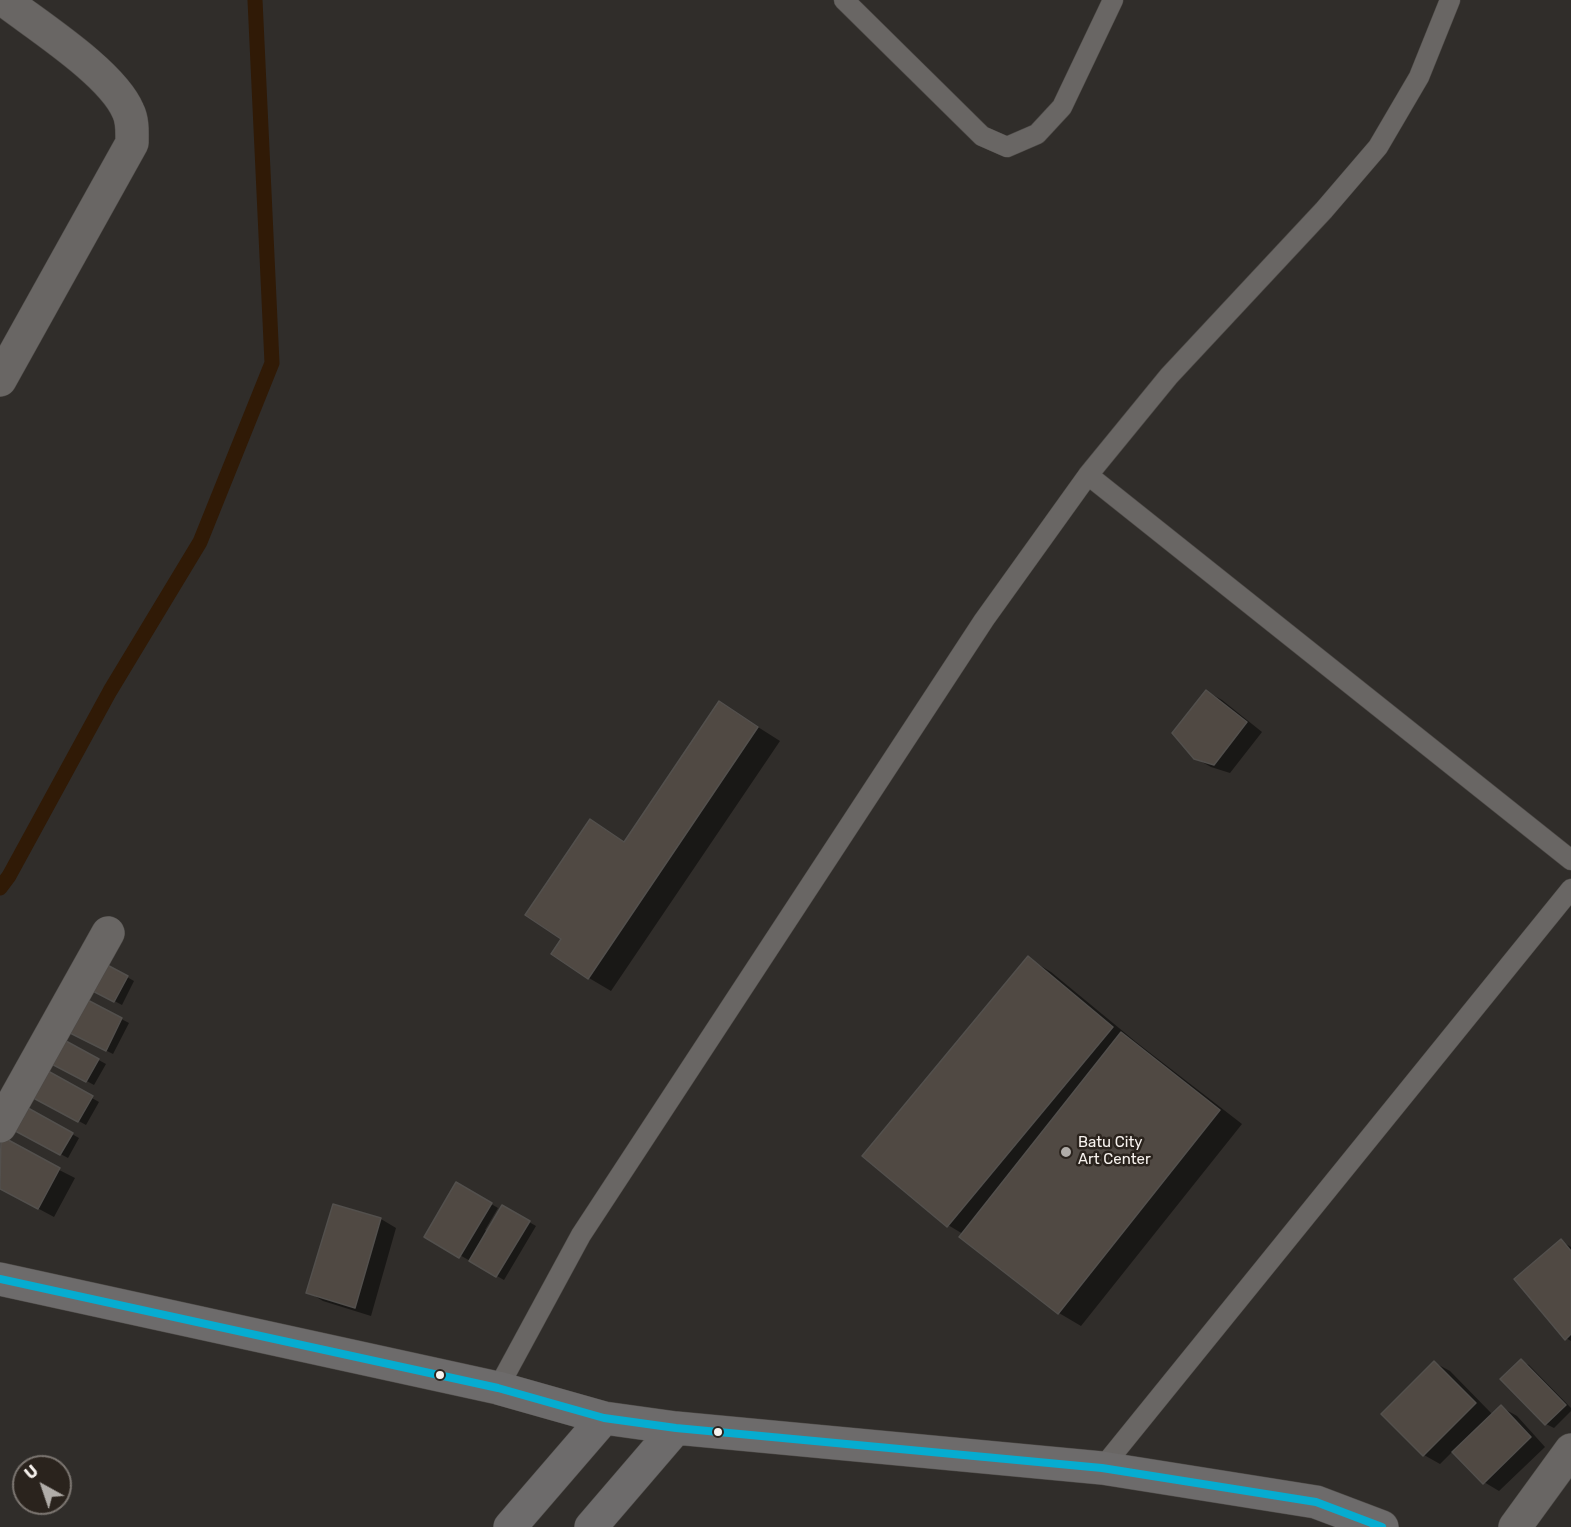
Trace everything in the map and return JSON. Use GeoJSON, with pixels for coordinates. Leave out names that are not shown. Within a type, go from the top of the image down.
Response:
{"type":"FeatureCollection","features":[{"type":"Feature","properties":{"kind":"main road"},"geometry":{"type":"LineString","coordinates":[[0,1279],[498,1388],[604,1418],[676,1428],[1102,1468],[1316,1502],[1382,1527]]}},
{"type":"Feature","properties":{"kind":"main road"},"geometry":{"type":"LineString","coordinates":[[510,1527],[604,1418]]}},
{"type":"Feature","properties":{"kind":"main road"},"geometry":{"type":"LineString","coordinates":[[591,1527],[676,1428]]}},
{"type":"Feature","properties":{"kind":"street"},"geometry":{"type":"LineString","coordinates":[[0,380],[132,143],[132,127],[128,111],[100,74],[4,0]]}},
{"type":"Feature","properties":{"kind":"street"},"geometry":{"type":"LineString","coordinates":[[0,1126],[108,933]]}},
{"type":"Feature","properties":{"kind":"street"},"geometry":{"type":"LineString","coordinates":[[1515,1527],[1571,1450]]}},
{"type":"Feature","properties":{"kind":"lane"},"geometry":{"type":"LineString","coordinates":[[844,0],[982,136],[1007,147],[1037,134],[1062,107],[1113,0]]}},
{"type":"Feature","properties":{"kind":"lane"},"geometry":{"type":"LineString","coordinates":[[498,1388],[582,1235],[984,620],[1088,475],[1169,376],[1324,210],[1378,147],[1419,78],[1450,0]]}},
{"type":"Feature","properties":{"kind":"lane"},"geometry":{"type":"LineString","coordinates":[[1088,475],[1571,860]]}},
{"type":"Feature","properties":{"kind":"lane"},"geometry":{"type":"LineString","coordinates":[[1102,1468],[1571,889]]}},
{"type":"Feature","properties":{"kind":"building"},"geometry":{"type":"Polygon","coordinates":[[[1206,690],[1247,722],[1214,765],[1194,759],[1172,733],[1206,690]]]}},
{"type":"Feature","properties":{"kind":"building"},"geometry":{"type":"Polygon","coordinates":[[[719,701],[758,727],[588,979],[551,954],[561,939],[525,915],[590,819],[624,842],[719,701]]]}},
{"type":"Feature","properties":{"kind":"building"},"geometry":{"type":"Polygon","coordinates":[[[1028,956],[1113,1027],[947,1227],[862,1156],[1028,956]]]}},
{"type":"Feature","properties":{"kind":"building"},"geometry":{"type":"Polygon","coordinates":[[[96,959],[128,976],[114,1002],[83,986],[96,959]]]}},
{"type":"Feature","properties":{"kind":"building"},"geometry":{"type":"Polygon","coordinates":[[[78,995],[122,1018],[106,1051],[60,1028],[78,995]]]}},
{"type":"Feature","properties":{"kind":"building"},"geometry":{"type":"Polygon","coordinates":[[[1121,1032],[1220,1110],[1058,1314],[959,1237],[1121,1032]]]}},
{"type":"Feature","properties":{"kind":"building"},"geometry":{"type":"Polygon","coordinates":[[[55,1035],[99,1059],[86,1082],[42,1059],[55,1035]]]}},
{"type":"Feature","properties":{"kind":"building"},"geometry":{"type":"Polygon","coordinates":[[[39,1066],[93,1096],[78,1122],[24,1093],[39,1066]]]}},
{"type":"Feature","properties":{"kind":"building"},"geometry":{"type":"Polygon","coordinates":[[[19,1103],[73,1133],[60,1155],[6,1126],[19,1103]]]}},
{"type":"Feature","properties":{"kind":"building"},"geometry":{"type":"Polygon","coordinates":[[[1,1136],[60,1168],[38,1209],[0,1189],[1,1136]]]}},
{"type":"Feature","properties":{"kind":"building"},"geometry":{"type":"Polygon","coordinates":[[[456,1182],[492,1203],[459,1258],[424,1237],[456,1182]]]}},
{"type":"Feature","properties":{"kind":"building"},"geometry":{"type":"Polygon","coordinates":[[[333,1204],[381,1218],[355,1308],[306,1293],[333,1204]]]}},
{"type":"Feature","properties":{"kind":"building"},"geometry":{"type":"Polygon","coordinates":[[[502,1205],[530,1221],[496,1277],[469,1261],[502,1205]]]}},
{"type":"Feature","properties":{"kind":"building"},"geometry":{"type":"Polygon","coordinates":[[[1561,1239],[1571,1251],[1571,1334],[1565,1340],[1514,1279],[1561,1239]]]}},
{"type":"Feature","properties":{"kind":"building"},"geometry":{"type":"Polygon","coordinates":[[[1521,1359],[1566,1405],[1545,1425],[1500,1379],[1521,1359]]]}},
{"type":"Feature","properties":{"kind":"building"},"geometry":{"type":"Polygon","coordinates":[[[1434,1361],[1476,1403],[1423,1456],[1381,1414],[1434,1361]]]}},
{"type":"Feature","properties":{"kind":"building"},"geometry":{"type":"Polygon","coordinates":[[[1501,1405],[1531,1437],[1483,1484],[1452,1452],[1501,1405]]]}},
{"type":"Feature","properties":{"kind":"waterway"},"geometry":{"type":"LineString","coordinates":[[0,888],[9,876],[110,691],[200,542],[272,363],[255,0]]}},
{"type":"Feature","properties":{"kind":"transit line"},"geometry":{"type":"LineString","coordinates":[[0,1279],[498,1388],[604,1418],[676,1428],[1102,1468],[1316,1502],[1382,1527]]}},
{"type":"Feature","properties":{"kind":"place","name":"Batu City Art Center"},"geometry":{"type":"Point","coordinates":[1066,1152]}}]}
